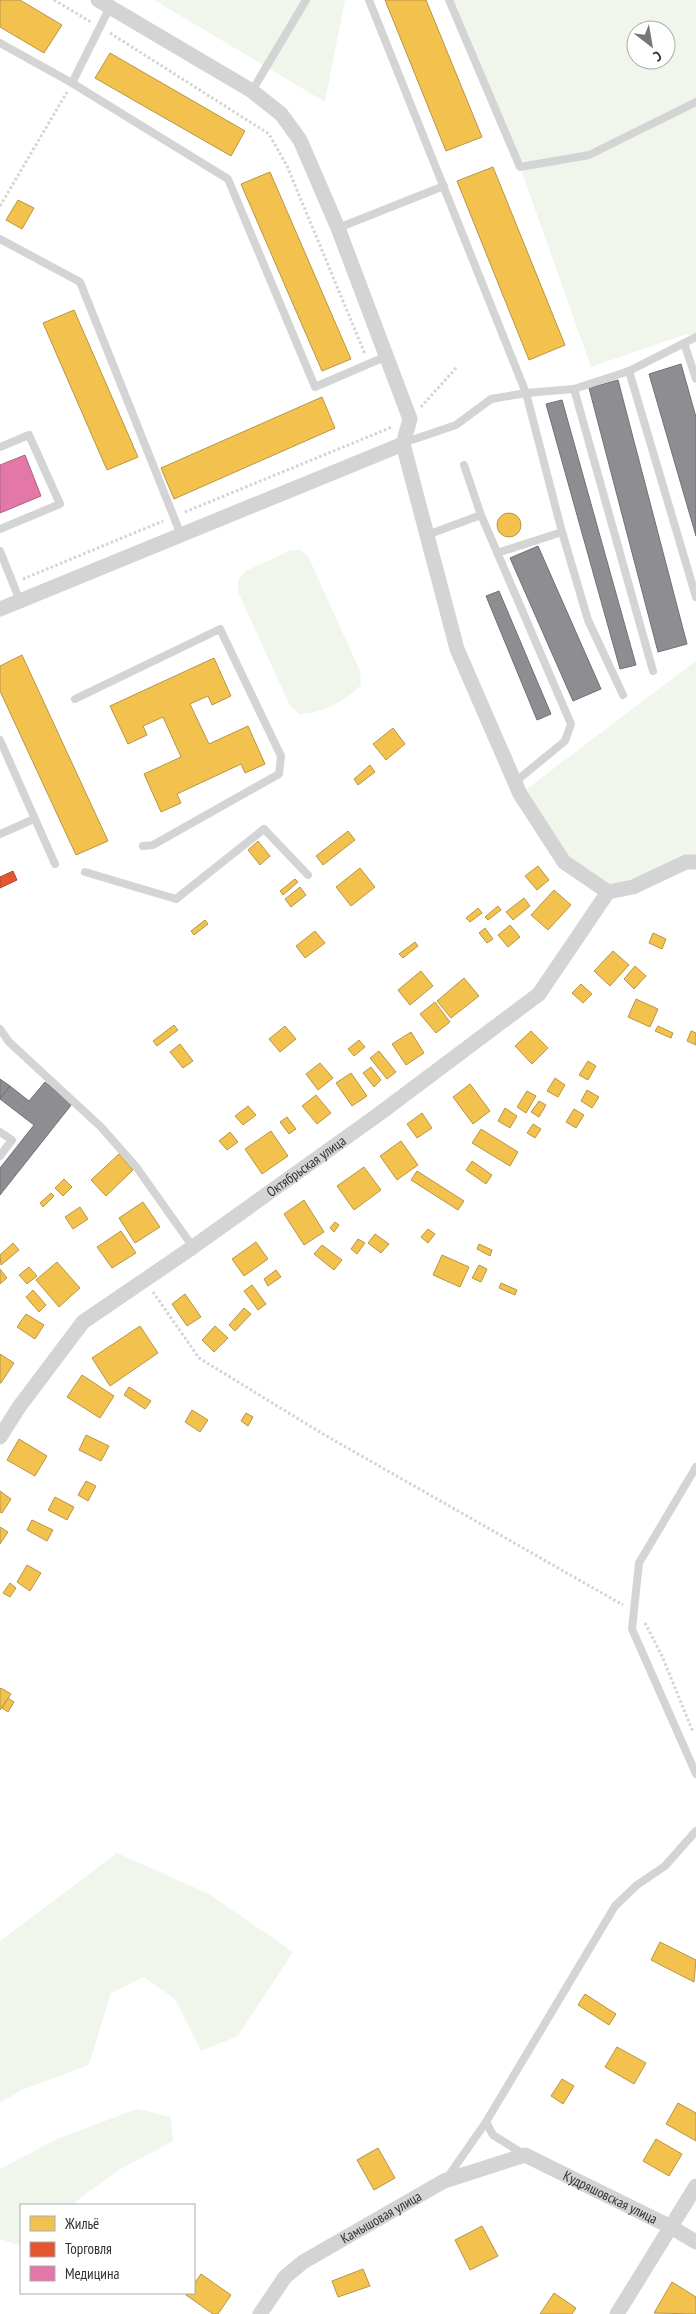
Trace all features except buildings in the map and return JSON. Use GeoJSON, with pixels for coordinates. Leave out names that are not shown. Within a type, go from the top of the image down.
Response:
{"type":"FeatureCollection","features":[{"type":"Feature","properties":{"kind":"street"},"geometry":{"type":"LineString","coordinates":[[104,3],[252,91],[281,114],[300,140],[338,228],[410,419],[403,444],[457,649],[520,794],[564,862],[608,892],[633,887],[686,862],[696,862]]}},
{"type":"Feature","properties":{"kind":"street"},"geometry":{"type":"LineString","coordinates":[[0,610],[403,444]]}},
{"type":"Feature","properties":{"kind":"street","name":"Октябрьская улица"},"geometry":{"type":"LineString","coordinates":[[0,1437],[19,1407],[83,1322],[194,1247],[378,1114],[539,994],[608,892]]}},
{"type":"Feature","properties":{"kind":"street","name":"Камышовая улица"},"geometry":{"type":"LineString","coordinates":[[260,2314],[285,2277],[303,2262],[444,2181],[525,2155]]}},
{"type":"Feature","properties":{"kind":"street","name":"Кудряшовская улица"},"geometry":{"type":"LineString","coordinates":[[525,2155],[671,2227],[696,2242]]}},
{"type":"Feature","properties":{"kind":"street"},"geometry":{"type":"LineString","coordinates":[[617,2314],[696,2186]]}},
{"type":"Feature","properties":{"kind":"lane"},"geometry":{"type":"LineString","coordinates":[[252,91],[306,0]]}},
{"type":"Feature","properties":{"kind":"lane"},"geometry":{"type":"LineString","coordinates":[[369,0],[526,393],[562,532],[588,620],[623,695]]}},
{"type":"Feature","properties":{"kind":"lane"},"geometry":{"type":"LineString","coordinates":[[449,0],[520,167],[589,155],[696,102]]}},
{"type":"Feature","properties":{"kind":"lane"},"geometry":{"type":"LineString","coordinates":[[72,83],[100,26],[104,3]]}},
{"type":"Feature","properties":{"kind":"lane"},"geometry":{"type":"LineString","coordinates":[[0,43],[72,83],[228,178],[315,387],[387,356]]}},
{"type":"Feature","properties":{"kind":"lane"},"geometry":{"type":"LineString","coordinates":[[338,228],[444,186]]}},
{"type":"Feature","properties":{"kind":"lane"},"geometry":{"type":"LineString","coordinates":[[0,239],[80,282],[181,535]]}},
{"type":"Feature","properties":{"kind":"lane"},"geometry":{"type":"LineString","coordinates":[[403,444],[456,425],[491,400],[526,393],[574,389],[629,371],[696,337]]}},
{"type":"Feature","properties":{"kind":"lane"},"geometry":{"type":"LineString","coordinates":[[684,343],[696,379]]}},
{"type":"Feature","properties":{"kind":"lane"},"geometry":{"type":"LineString","coordinates":[[629,371],[696,597]]}},
{"type":"Feature","properties":{"kind":"lane"},"geometry":{"type":"LineString","coordinates":[[574,389],[653,670]]}},
{"type":"Feature","properties":{"kind":"lane"},"geometry":{"type":"LineString","coordinates":[[0,447],[29,435],[60,504],[0,530]]}},
{"type":"Feature","properties":{"kind":"lane"},"geometry":{"type":"LineString","coordinates":[[464,465],[481,515],[571,724],[564,741],[515,782]]}},
{"type":"Feature","properties":{"kind":"lane"},"geometry":{"type":"LineString","coordinates":[[427,535],[481,515]]}},
{"type":"Feature","properties":{"kind":"lane"},"geometry":{"type":"LineString","coordinates":[[498,553],[562,532]]}},
{"type":"Feature","properties":{"kind":"lane"},"geometry":{"type":"LineString","coordinates":[[0,551],[20,601]]}},
{"type":"Feature","properties":{"kind":"lane"},"geometry":{"type":"LineString","coordinates":[[75,699],[220,630],[281,756],[280,774],[153,845],[143,846]]}},
{"type":"Feature","properties":{"kind":"lane"},"geometry":{"type":"LineString","coordinates":[[0,740],[55,864]]}},
{"type":"Feature","properties":{"kind":"lane"},"geometry":{"type":"LineString","coordinates":[[0,834],[34,819]]}},
{"type":"Feature","properties":{"kind":"lane"},"geometry":{"type":"LineString","coordinates":[[86,872],[176,899],[264,829],[308,874]]}},
{"type":"Feature","properties":{"kind":"lane"},"geometry":{"type":"LineString","coordinates":[[0,1029],[9,1042],[101,1127],[125,1155],[194,1247]]}},
{"type":"Feature","properties":{"kind":"lane"},"geometry":{"type":"LineString","coordinates":[[0,1132],[12,1140],[0,1156]]}},
{"type":"Feature","properties":{"kind":"lane"},"geometry":{"type":"LineString","coordinates":[[696,1467],[639,1563],[632,1612],[632,1629],[696,1774]]}},
{"type":"Feature","properties":{"kind":"lane"},"geometry":{"type":"LineString","coordinates":[[444,2181],[486,2122],[615,1906],[637,1885],[665,1866],[696,1831]]}},
{"type":"Feature","properties":{"kind":"lane"},"geometry":{"type":"LineString","coordinates":[[486,2122],[493,2135],[525,2155]]}},
{"type":"Feature","properties":{"kind":"path"},"geometry":{"type":"LineString","coordinates":[[54,0],[100,26],[269,134],[287,166],[369,363]]}},
{"type":"Feature","properties":{"kind":"path"},"geometry":{"type":"LineString","coordinates":[[0,206],[72,83]]}},
{"type":"Feature","properties":{"kind":"path"},"geometry":{"type":"LineString","coordinates":[[14,583],[410,419],[456,368]]}},
{"type":"Feature","properties":{"kind":"path"},"geometry":{"type":"LineString","coordinates":[[144,1281],[199,1358],[323,1434],[642,1618],[662,1656],[696,1739]]}},
{"type":"Feature","properties":{"kind":"shaded area"},"geometry":{"type":"Polygon","coordinates":[[[154,0],[345,0],[325,102],[154,0]]]}},
{"type":"Feature","properties":{"kind":"shaded area"},"geometry":{"type":"Polygon","coordinates":[[[449,0],[696,0],[696,339],[687,334],[591,367],[520,167],[449,0]]]}},
{"type":"Feature","properties":{"kind":"shaded area"},"geometry":{"type":"Polygon","coordinates":[[[291,550],[301,550],[308,556],[360,671],[361,685],[348,697],[333,706],[299,714],[290,706],[238,592],[238,580],[246,571],[291,550]]]}},
{"type":"Feature","properties":{"kind":"shaded area"},"geometry":{"type":"Polygon","coordinates":[[[696,661],[696,862],[608,892],[564,862],[520,794],[696,661]]]}},
{"type":"Feature","properties":{"kind":"shaded area"},"geometry":{"type":"Polygon","coordinates":[[[117,1853],[209,1894],[293,1952],[238,2036],[201,2051],[175,1999],[144,1977],[111,1993],[89,2065],[22,2090],[0,2103],[0,1941],[117,1853]]]}},
{"type":"Feature","properties":{"kind":"shaded area"},"geometry":{"type":"Polygon","coordinates":[[[137,2109],[171,2117],[173,2141],[117,2171],[72,2204],[20,2204],[20,2246],[0,2239],[0,2169],[57,2139],[137,2109]]]}}]}
